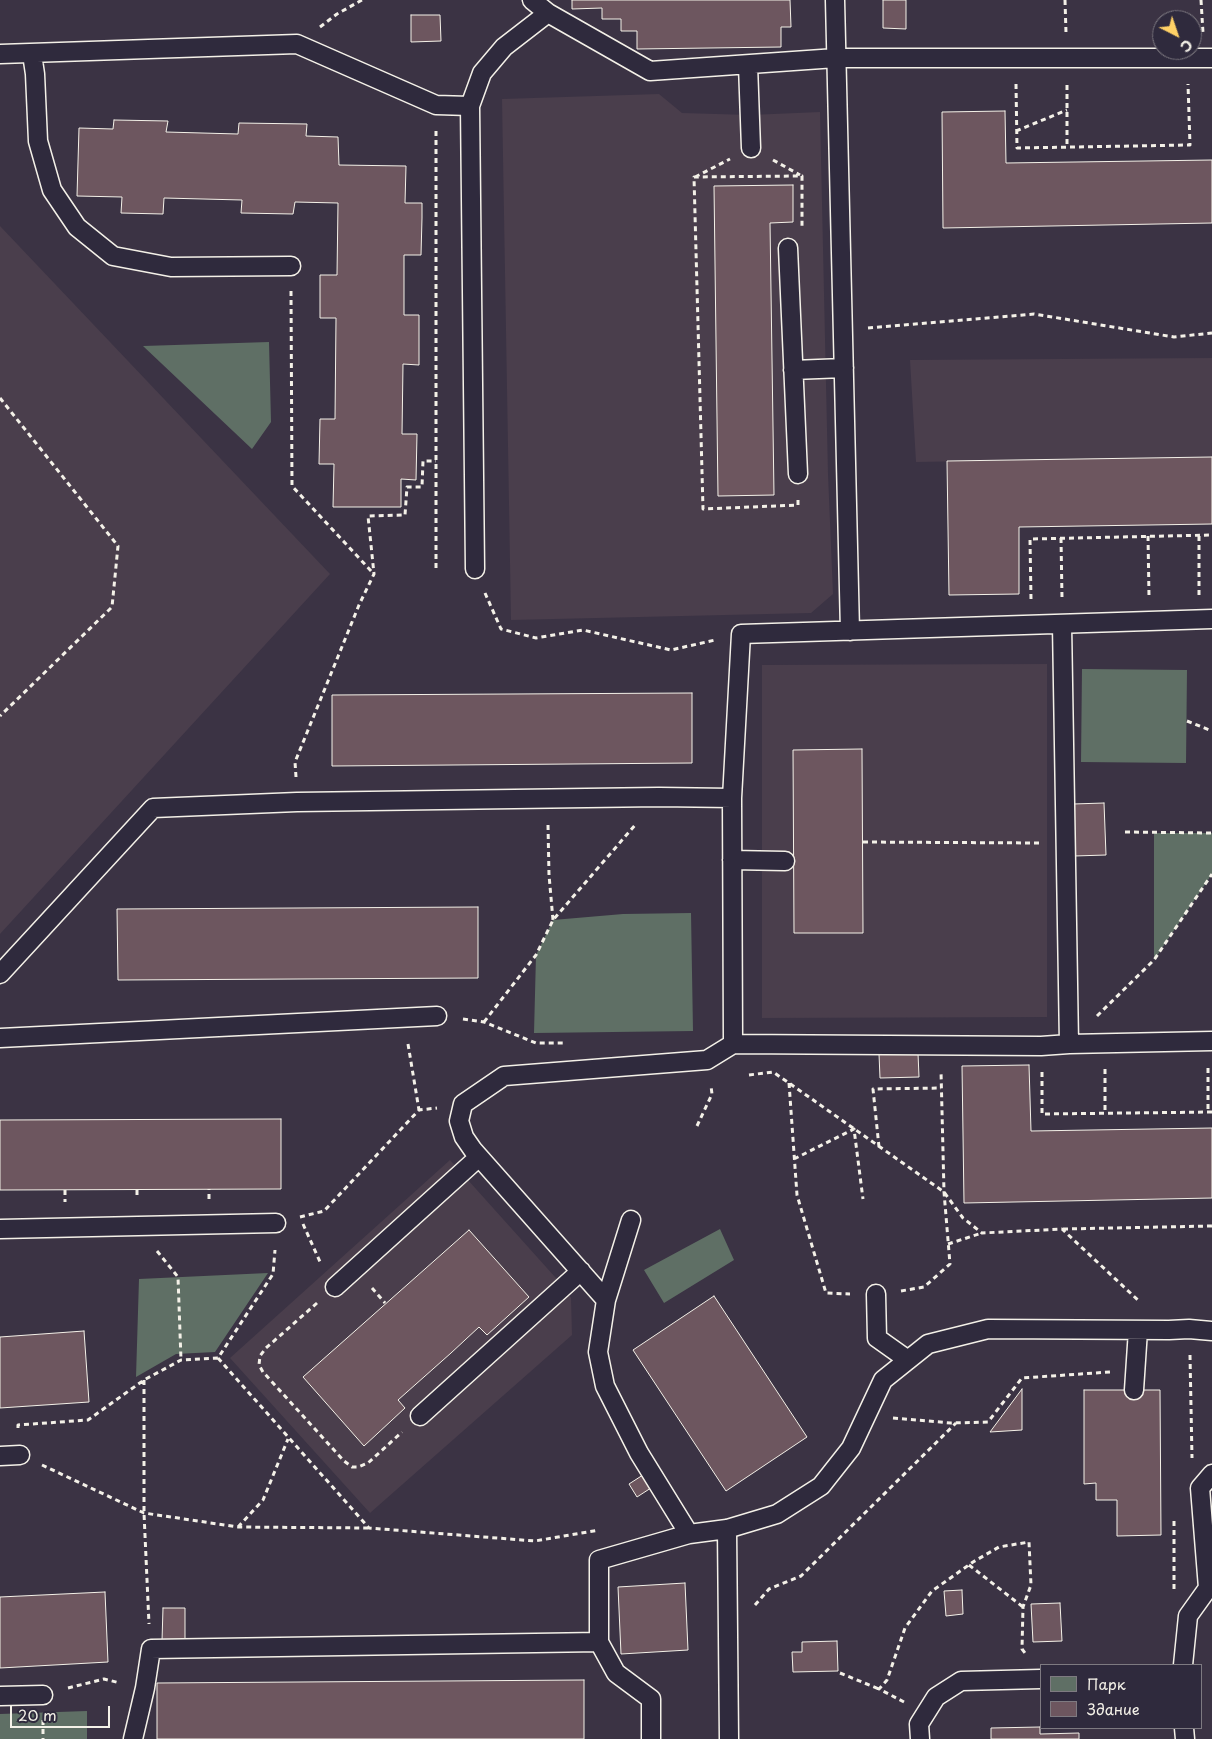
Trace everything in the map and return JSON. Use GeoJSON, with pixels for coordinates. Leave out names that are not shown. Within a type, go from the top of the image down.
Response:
{"type":"FeatureCollection","features":[{"type":"Feature","properties":{"kind":"lane"},"geometry":{"type":"LineString","coordinates":[[532,0],[548,13],[650,71],[836,58],[1152,58]]}},
{"type":"Feature","properties":{"kind":"lane"},"geometry":{"type":"LineString","coordinates":[[835,0],[850,631]]}},
{"type":"Feature","properties":{"kind":"lane"},"geometry":{"type":"LineString","coordinates":[[475,569],[470,106],[482,72],[504,47],[548,13]]}},
{"type":"Feature","properties":{"kind":"lane"},"geometry":{"type":"LineString","coordinates":[[0,54],[297,44],[436,105],[470,106]]}},
{"type":"Feature","properties":{"kind":"lane"},"geometry":{"type":"LineString","coordinates":[[32,54],[35,74],[38,141],[52,190],[77,227],[114,256],[170,267],[291,266]]}},
{"type":"Feature","properties":{"kind":"lane"},"geometry":{"type":"LineString","coordinates":[[748,65],[751,148]]}},
{"type":"Feature","properties":{"kind":"lane"},"geometry":{"type":"LineString","coordinates":[[788,248],[798,474]]}},
{"type":"Feature","properties":{"kind":"lane"},"geometry":{"type":"LineString","coordinates":[[793,370],[844,368]]}},
{"type":"Feature","properties":{"kind":"lane"},"geometry":{"type":"LineString","coordinates":[[732,1044],[732,798],[741,634],[1206,620]]}},
{"type":"Feature","properties":{"kind":"lane"},"geometry":{"type":"LineString","coordinates":[[1062,624],[1069,1044]]}},
{"type":"Feature","properties":{"kind":"lane"},"geometry":{"type":"LineString","coordinates":[[0,974],[152,808],[296,802],[659,797],[732,798]]}},
{"type":"Feature","properties":{"kind":"lane"},"geometry":{"type":"LineString","coordinates":[[732,860],[785,861]]}},
{"type":"Feature","properties":{"kind":"lane"},"geometry":{"type":"LineString","coordinates":[[0,1038],[438,1016]]}},
{"type":"Feature","properties":{"kind":"lane"},"geometry":{"type":"LineString","coordinates":[[606,1300],[479,1157],[464,1137],[460,1121],[463,1104],[504,1076],[707,1060],[732,1044],[1041,1046],[1210,1041]]}},
{"type":"Feature","properties":{"kind":"lane"},"geometry":{"type":"LineString","coordinates":[[336,1286],[479,1157]]}},
{"type":"Feature","properties":{"kind":"lane"},"geometry":{"type":"LineString","coordinates":[[631,1220],[606,1300],[598,1352],[605,1386],[639,1453],[689,1534]]}},
{"type":"Feature","properties":{"kind":"lane"},"geometry":{"type":"LineString","coordinates":[[0,1229],[276,1223]]}},
{"type":"Feature","properties":{"kind":"lane"},"geometry":{"type":"LineString","coordinates":[[420,1416],[581,1272]]}},
{"type":"Feature","properties":{"kind":"lane"},"geometry":{"type":"LineString","coordinates":[[876,1294],[877,1338],[908,1360]]}},
{"type":"Feature","properties":{"kind":"lane"},"geometry":{"type":"LineString","coordinates":[[650,1739],[651,1699],[616,1673],[599,1642],[599,1560],[689,1534],[728,1529],[777,1514],[821,1486],[851,1448],[883,1380],[928,1344],[988,1330],[1190,1329],[1212,1331]]}},
{"type":"Feature","properties":{"kind":"lane"},"geometry":{"type":"LineString","coordinates":[[1134,1390],[1138,1330]]}},
{"type":"Feature","properties":{"kind":"lane"},"geometry":{"type":"LineString","coordinates":[[0,1456],[20,1455]]}},
{"type":"Feature","properties":{"kind":"lane"},"geometry":{"type":"LineString","coordinates":[[1183,1664],[1188,1616],[1210,1588],[1200,1488],[1212,1474]]}},
{"type":"Feature","properties":{"kind":"lane"},"geometry":{"type":"LineString","coordinates":[[728,1529],[728,1739]]}},
{"type":"Feature","properties":{"kind":"lane"},"geometry":{"type":"LineString","coordinates":[[133,1739],[145,1688],[150,1649],[599,1642]]}},
{"type":"Feature","properties":{"kind":"lane"},"geometry":{"type":"LineString","coordinates":[[920,1739],[919,1724],[936,1697],[961,1682],[1040,1680]]}},
{"type":"Feature","properties":{"kind":"lane"},"geometry":{"type":"LineString","coordinates":[[0,1696],[43,1694]]}},
{"type":"Feature","properties":{"kind":"path"},"geometry":{"type":"LineString","coordinates":[[297,44],[337,14],[362,0]]}},
{"type":"Feature","properties":{"kind":"path"},"geometry":{"type":"LineString","coordinates":[[1202,0],[1208,58]]}},
{"type":"Feature","properties":{"kind":"path"},"geometry":{"type":"LineString","coordinates":[[1016,58],[1016,148],[1190,145],[1187,60]]}},
{"type":"Feature","properties":{"kind":"path"},"geometry":{"type":"LineString","coordinates":[[436,105],[436,571]]}},
{"type":"Feature","properties":{"kind":"path"},"geometry":{"type":"LineString","coordinates":[[1016,131],[1067,110]]}},
{"type":"Feature","properties":{"kind":"path"},"geometry":{"type":"LineString","coordinates":[[694,177],[751,148],[802,176]]}},
{"type":"Feature","properties":{"kind":"path"},"geometry":{"type":"LineString","coordinates":[[694,177],[802,176]]}},
{"type":"Feature","properties":{"kind":"path"},"geometry":{"type":"LineString","coordinates":[[802,176],[802,231]]}},
{"type":"Feature","properties":{"kind":"path"},"geometry":{"type":"LineString","coordinates":[[694,177],[703,508],[798,505],[798,474]]}},
{"type":"Feature","properties":{"kind":"path"},"geometry":{"type":"LineString","coordinates":[[291,266],[292,486],[374,574]]}},
{"type":"Feature","properties":{"kind":"path"},"geometry":{"type":"LineString","coordinates":[[843,330],[1034,314],[1174,337],[1212,333]]}},
{"type":"Feature","properties":{"kind":"path"},"geometry":{"type":"LineString","coordinates":[[0,398],[118,546],[112,607],[0,716]]}},
{"type":"Feature","properties":{"kind":"path"},"geometry":{"type":"LineString","coordinates":[[296,802],[295,762],[359,604],[374,574],[368,516],[405,515],[407,487],[422,487],[422,461],[436,461]]}},
{"type":"Feature","properties":{"kind":"path"},"geometry":{"type":"LineString","coordinates":[[1031,624],[1030,539],[1212,535]]}},
{"type":"Feature","properties":{"kind":"path"},"geometry":{"type":"LineString","coordinates":[[1148,536],[1150,622]]}},
{"type":"Feature","properties":{"kind":"path"},"geometry":{"type":"LineString","coordinates":[[1198,536],[1206,620]]}},
{"type":"Feature","properties":{"kind":"path"},"geometry":{"type":"LineString","coordinates":[[1061,538],[1062,624]]}},
{"type":"Feature","properties":{"kind":"path"},"geometry":{"type":"LineString","coordinates":[[475,569],[501,630],[536,638],[583,630],[671,650],[741,634]]}},
{"type":"Feature","properties":{"kind":"path"},"geometry":{"type":"LineString","coordinates":[[1186,721],[1212,731]]}},
{"type":"Feature","properties":{"kind":"path"},"geometry":{"type":"LineString","coordinates":[[572,1042],[536,1044],[484,1022],[536,955],[553,920],[659,797]]}},
{"type":"Feature","properties":{"kind":"path"},"geometry":{"type":"LineString","coordinates":[[547,799],[549,874],[553,920]]}},
{"type":"Feature","properties":{"kind":"path"},"geometry":{"type":"LineString","coordinates":[[1124,832],[1212,833]]}},
{"type":"Feature","properties":{"kind":"path"},"geometry":{"type":"LineString","coordinates":[[863,842],[1066,842]]}},
{"type":"Feature","properties":{"kind":"path"},"geometry":{"type":"LineString","coordinates":[[1069,1044],[1154,960],[1212,874]]}},
{"type":"Feature","properties":{"kind":"path"},"geometry":{"type":"LineString","coordinates":[[218,1358],[273,1274],[276,1223],[324,1211],[419,1110],[403,1018]]}},
{"type":"Feature","properties":{"kind":"path"},"geometry":{"type":"LineString","coordinates":[[1041,1046],[1042,1114],[1210,1112],[1210,1041]]}},
{"type":"Feature","properties":{"kind":"path"},"geometry":{"type":"LineString","coordinates":[[1104,1043],[1105,1113]]}},
{"type":"Feature","properties":{"kind":"path"},"geometry":{"type":"LineString","coordinates":[[789,1083],[797,1196],[826,1293],[876,1294],[924,1287],[950,1264],[944,1192],[941,1046]]}},
{"type":"Feature","properties":{"kind":"path"},"geometry":{"type":"LineString","coordinates":[[697,1126],[712,1094],[707,1060]]}},
{"type":"Feature","properties":{"kind":"path"},"geometry":{"type":"LineString","coordinates":[[749,1075],[773,1072],[944,1192],[963,1218],[982,1233]]}},
{"type":"Feature","properties":{"kind":"path"},"geometry":{"type":"LineString","coordinates":[[880,1147],[873,1089],[941,1088]]}},
{"type":"Feature","properties":{"kind":"path"},"geometry":{"type":"LineString","coordinates":[[794,1159],[854,1129]]}},
{"type":"Feature","properties":{"kind":"path"},"geometry":{"type":"LineString","coordinates":[[854,1129],[863,1199]]}},
{"type":"Feature","properties":{"kind":"path"},"geometry":{"type":"LineString","coordinates":[[300,1217],[321,1265]]}},
{"type":"Feature","properties":{"kind":"path"},"geometry":{"type":"LineString","coordinates":[[138,1226],[178,1277],[181,1360]]}},
{"type":"Feature","properties":{"kind":"path"},"geometry":{"type":"LineString","coordinates":[[948,1244],[982,1233],[1062,1229],[1212,1226]]}},
{"type":"Feature","properties":{"kind":"path"},"geometry":{"type":"LineString","coordinates":[[1062,1229],[1169,1330]]}},
{"type":"Feature","properties":{"kind":"path"},"geometry":{"type":"LineString","coordinates":[[336,1286],[266,1348],[260,1356],[259,1365],[263,1372],[344,1462],[352,1466],[358,1467],[368,1462],[420,1416]]}},
{"type":"Feature","properties":{"kind":"path"},"geometry":{"type":"LineString","coordinates":[[218,1358],[181,1360],[144,1380],[88,1420],[18,1425],[20,1455],[144,1513],[238,1527],[369,1528],[535,1541],[602,1530]]}},
{"type":"Feature","properties":{"kind":"path"},"geometry":{"type":"LineString","coordinates":[[218,1358],[369,1528]]}},
{"type":"Feature","properties":{"kind":"path"},"geometry":{"type":"LineString","coordinates":[[865,1416],[956,1423],[988,1422],[1022,1378],[1135,1371]]}},
{"type":"Feature","properties":{"kind":"path"},"geometry":{"type":"LineString","coordinates":[[144,1380],[144,1513],[150,1649]]}},
{"type":"Feature","properties":{"kind":"path"},"geometry":{"type":"LineString","coordinates":[[750,1612],[769,1589],[801,1576],[956,1423]]}},
{"type":"Feature","properties":{"kind":"path"},"geometry":{"type":"LineString","coordinates":[[238,1527],[263,1500],[288,1438]]}},
{"type":"Feature","properties":{"kind":"path"},"geometry":{"type":"LineString","coordinates":[[879,1689],[887,1680],[905,1628],[932,1591],[999,1547],[1029,1542],[1031,1585],[1023,1607],[1022,1649],[1030,1658]]}},
{"type":"Feature","properties":{"kind":"path"},"geometry":{"type":"LineString","coordinates":[[969,1565],[1023,1607]]}},
{"type":"Feature","properties":{"kind":"path"},"geometry":{"type":"LineString","coordinates":[[840,1673],[879,1689],[926,1714]]}},
{"type":"Feature","properties":{"kind":"path"},"geometry":{"type":"LineString","coordinates":[[43,1694],[104,1679]]}},
{"type":"Feature","properties":{"kind":"shaded area"},"geometry":{"type":"Polygon","coordinates":[[[659,94],[682,113],[750,115],[820,112],[828,474],[833,594],[811,613],[511,620],[502,99],[659,94]]]}},
{"type":"Feature","properties":{"kind":"shaded area"},"geometry":{"type":"Polygon","coordinates":[[[0,226],[330,574],[0,934],[0,226]]]}},
{"type":"Feature","properties":{"kind":"shaded area"},"geometry":{"type":"Polygon","coordinates":[[[1212,358],[1212,457],[916,462],[910,360],[1212,358]]]}},
{"type":"Feature","properties":{"kind":"shaded area"},"geometry":{"type":"Polygon","coordinates":[[[1047,664],[1047,1017],[762,1018],[762,665],[1047,664]]]}},
{"type":"Feature","properties":{"kind":"shaded area"},"geometry":{"type":"Polygon","coordinates":[[[450,1160],[564,1287],[571,1298],[572,1335],[370,1513],[230,1358],[450,1160]]]}},
{"type":"Feature","properties":{"kind":"green space"},"geometry":{"type":"Polygon","coordinates":[[[269,342],[271,422],[252,449],[143,346],[269,342]]]}},
{"type":"Feature","properties":{"kind":"green space"},"geometry":{"type":"Polygon","coordinates":[[[1082,669],[1187,670],[1186,763],[1081,762],[1082,669]]]}},
{"type":"Feature","properties":{"kind":"green space"},"geometry":{"type":"Polygon","coordinates":[[[1154,833],[1212,833],[1212,874],[1154,960],[1154,833]]]}},
{"type":"Feature","properties":{"kind":"green space"},"geometry":{"type":"Polygon","coordinates":[[[691,913],[693,1031],[534,1033],[536,955],[553,920],[623,914],[691,913]]]}},
{"type":"Feature","properties":{"kind":"green space"},"geometry":{"type":"Polygon","coordinates":[[[720,1229],[734,1260],[664,1303],[644,1270],[720,1229]]]}},
{"type":"Feature","properties":{"kind":"green space"},"geometry":{"type":"Polygon","coordinates":[[[268,1273],[215,1352],[176,1354],[136,1377],[139,1279],[268,1273]]]}},
{"type":"Feature","properties":{"kind":"green space"},"geometry":{"type":"Polygon","coordinates":[[[87,1711],[87,1739],[0,1739],[0,1714],[87,1711]]]}},
{"type":"Feature","properties":{"kind":"building"},"geometry":{"type":"Polygon","coordinates":[[[572,0],[790,0],[791,27],[781,27],[781,47],[637,49],[637,31],[621,31],[621,19],[602,19],[602,8],[572,9],[572,0]]]}},
{"type":"Feature","properties":{"kind":"building"},"geometry":{"type":"Polygon","coordinates":[[[883,0],[906,0],[906,29],[883,28],[883,0]]]}},
{"type":"Feature","properties":{"kind":"building"},"geometry":{"type":"Polygon","coordinates":[[[411,15],[440,15],[441,41],[411,42],[411,15]]]}},
{"type":"Feature","properties":{"kind":"building"},"geometry":{"type":"Polygon","coordinates":[[[1005,111],[1006,163],[1212,160],[1212,223],[943,228],[942,112],[1005,111]]]}},
{"type":"Feature","properties":{"kind":"building"},"geometry":{"type":"Polygon","coordinates":[[[114,120],[168,121],[166,132],[238,134],[239,123],[307,124],[306,136],[338,137],[339,165],[406,166],[405,203],[422,203],[422,218],[421,255],[404,255],[404,315],[419,315],[419,365],[403,364],[402,434],[417,434],[416,480],[401,479],[401,507],[333,507],[334,464],[319,464],[320,419],[335,419],[336,318],[320,318],[320,275],[337,275],[338,203],[295,202],[293,214],[241,213],[242,200],[164,198],[163,214],[121,213],[122,197],[77,196],[79,128],[113,129],[114,120]]]}},
{"type":"Feature","properties":{"kind":"building"},"geometry":{"type":"Polygon","coordinates":[[[793,185],[793,222],[770,223],[774,495],[718,496],[714,186],[793,185]]]}},
{"type":"Feature","properties":{"kind":"building"},"geometry":{"type":"Polygon","coordinates":[[[1212,457],[1212,524],[1019,527],[1019,594],[949,595],[947,461],[1212,457]]]}},
{"type":"Feature","properties":{"kind":"building"},"geometry":{"type":"Polygon","coordinates":[[[692,693],[692,763],[332,766],[332,695],[692,693]]]}},
{"type":"Feature","properties":{"kind":"building"},"geometry":{"type":"Polygon","coordinates":[[[862,749],[863,933],[794,933],[793,750],[862,749]]]}},
{"type":"Feature","properties":{"kind":"building"},"geometry":{"type":"Polygon","coordinates":[[[1104,803],[1106,855],[1074,856],[1073,804],[1104,803]]]}},
{"type":"Feature","properties":{"kind":"building"},"geometry":{"type":"Polygon","coordinates":[[[478,907],[478,978],[118,980],[117,909],[478,907]]]}},
{"type":"Feature","properties":{"kind":"building"},"geometry":{"type":"Polygon","coordinates":[[[918,1053],[919,1077],[880,1078],[879,1054],[918,1053]]]}},
{"type":"Feature","properties":{"kind":"building"},"geometry":{"type":"Polygon","coordinates":[[[1029,1065],[1031,1131],[1212,1128],[1212,1198],[964,1203],[962,1066],[1029,1065]]]}},
{"type":"Feature","properties":{"kind":"building"},"geometry":{"type":"Polygon","coordinates":[[[281,1119],[281,1189],[0,1190],[0,1120],[281,1119]]]}},
{"type":"Feature","properties":{"kind":"building"},"geometry":{"type":"Polygon","coordinates":[[[469,1230],[529,1297],[487,1335],[479,1327],[398,1400],[405,1408],[364,1446],[303,1377],[469,1230]]]}},
{"type":"Feature","properties":{"kind":"building"},"geometry":{"type":"Polygon","coordinates":[[[714,1296],[807,1437],[726,1491],[633,1350],[714,1296]]]}},
{"type":"Feature","properties":{"kind":"building"},"geometry":{"type":"Polygon","coordinates":[[[84,1331],[89,1402],[0,1408],[0,1337],[84,1331]]]}},
{"type":"Feature","properties":{"kind":"building"},"geometry":{"type":"Polygon","coordinates":[[[1022,1389],[1022,1430],[990,1432],[1022,1389]]]}},
{"type":"Feature","properties":{"kind":"building"},"geometry":{"type":"Polygon","coordinates":[[[1084,1390],[1160,1390],[1161,1535],[1117,1536],[1117,1500],[1096,1500],[1096,1483],[1084,1484],[1084,1390]]]}},
{"type":"Feature","properties":{"kind":"building"},"geometry":{"type":"Polygon","coordinates":[[[646,1473],[654,1486],[637,1497],[629,1484],[646,1473]]]}},
{"type":"Feature","properties":{"kind":"building"},"geometry":{"type":"Polygon","coordinates":[[[685,1583],[688,1650],[621,1654],[618,1587],[685,1583]]]}},
{"type":"Feature","properties":{"kind":"building"},"geometry":{"type":"Polygon","coordinates":[[[962,1590],[963,1614],[946,1616],[944,1591],[962,1590]]]}},
{"type":"Feature","properties":{"kind":"building"},"geometry":{"type":"Polygon","coordinates":[[[105,1592],[108,1662],[0,1668],[0,1597],[105,1592]]]}},
{"type":"Feature","properties":{"kind":"building"},"geometry":{"type":"Polygon","coordinates":[[[1060,1603],[1062,1641],[1033,1642],[1031,1604],[1060,1603]]]}},
{"type":"Feature","properties":{"kind":"building"},"geometry":{"type":"Polygon","coordinates":[[[163,1608],[185,1608],[185,1642],[162,1641],[163,1608]]]}},
{"type":"Feature","properties":{"kind":"building"},"geometry":{"type":"Polygon","coordinates":[[[837,1641],[838,1671],[793,1672],[792,1652],[802,1652],[802,1642],[837,1641]]]}},
{"type":"Feature","properties":{"kind":"building"},"geometry":{"type":"Polygon","coordinates":[[[584,1680],[584,1739],[157,1739],[157,1683],[584,1680]]]}},
{"type":"Feature","properties":{"kind":"building"},"geometry":{"type":"Polygon","coordinates":[[[1040,1727],[1040,1734],[1079,1733],[1079,1739],[991,1739],[991,1728],[1040,1727]]]}}]}
